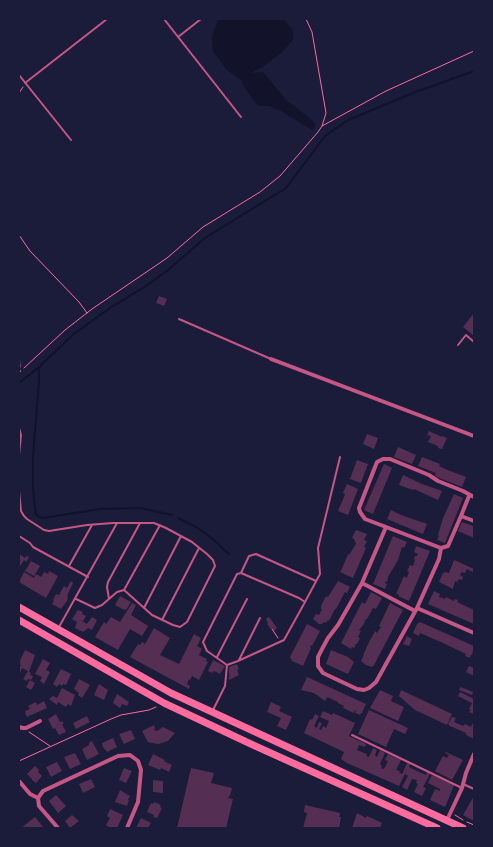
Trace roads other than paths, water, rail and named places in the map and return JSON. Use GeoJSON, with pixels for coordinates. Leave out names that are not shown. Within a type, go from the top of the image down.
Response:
{"type":"FeatureCollection","features":[{"type":"Feature","properties":{"kind":"main road"},"geometry":{"type":"LineString","coordinates":[[19,607],[170,693],[449,817],[462,828]]}},
{"type":"Feature","properties":{"kind":"main road"},"geometry":{"type":"LineString","coordinates":[[19,620],[164,704],[253,746],[437,828]]}},
{"type":"Feature","properties":{"kind":"street"},"geometry":{"type":"LineString","coordinates":[[271,359],[474,436]]}},
{"type":"Feature","properties":{"kind":"street"},"geometry":{"type":"LineString","coordinates":[[469,496],[448,546],[441,548],[365,519],[359,508],[378,462],[383,459],[390,459],[429,475],[438,482],[463,491],[469,496],[474,497]]}},
{"type":"Feature","properties":{"kind":"street"},"geometry":{"type":"LineString","coordinates":[[461,516],[474,521]]}},
{"type":"Feature","properties":{"kind":"street"},"geometry":{"type":"LineString","coordinates":[[386,527],[362,583],[338,625],[328,638],[321,651],[318,662],[318,666],[323,673],[357,689],[364,690],[376,682],[416,609],[439,559],[441,548]]}},
{"type":"Feature","properties":{"kind":"street"},"geometry":{"type":"LineString","coordinates":[[362,583],[416,609],[474,633]]}},
{"type":"Feature","properties":{"kind":"street"},"geometry":{"type":"LineString","coordinates":[[19,727],[26,728],[40,721]]}},
{"type":"Feature","properties":{"kind":"street"},"geometry":{"type":"LineString","coordinates":[[449,817],[474,754]]}},
{"type":"Feature","properties":{"kind":"street"},"geometry":{"type":"LineString","coordinates":[[58,828],[39,806],[38,798],[43,791],[118,756],[130,755],[138,761],[141,770],[138,802],[127,828]]}},
{"type":"Feature","properties":{"kind":"street"},"geometry":{"type":"LineString","coordinates":[[19,781],[30,794],[38,798]]}},
{"type":"Feature","properties":{"kind":"lane"},"geometry":{"type":"LineString","coordinates":[[25,83],[107,19]]}},
{"type":"Feature","properties":{"kind":"lane"},"geometry":{"type":"LineString","coordinates":[[164,19],[242,118]]}},
{"type":"Feature","properties":{"kind":"lane"},"geometry":{"type":"LineString","coordinates":[[178,37],[201,19]]}},
{"type":"Feature","properties":{"kind":"lane"},"geometry":{"type":"LineString","coordinates":[[19,75],[71,140]]}},
{"type":"Feature","properties":{"kind":"lane"},"geometry":{"type":"LineString","coordinates":[[179,320],[271,359]]}},
{"type":"Feature","properties":{"kind":"lane"},"geometry":{"type":"LineString","coordinates":[[458,345],[466,335],[474,342]]}},
{"type":"Feature","properties":{"kind":"lane"},"geometry":{"type":"LineString","coordinates":[[19,428],[19,455]]}},
{"type":"Feature","properties":{"kind":"lane"},"geometry":{"type":"LineString","coordinates":[[316,581],[256,554],[249,556],[242,573],[235,577],[203,642],[207,651],[227,664],[238,661],[284,640],[320,574],[318,548],[340,457]]}},
{"type":"Feature","properties":{"kind":"lane"},"geometry":{"type":"LineString","coordinates":[[19,491],[21,511],[24,516],[49,532],[92,525],[117,523],[160,525],[199,548],[213,560],[215,566],[184,624],[177,627],[152,615],[124,590]]}},
{"type":"Feature","properties":{"kind":"lane"},"geometry":{"type":"LineString","coordinates":[[58,630],[117,523]]}},
{"type":"Feature","properties":{"kind":"lane"},"geometry":{"type":"LineString","coordinates":[[109,599],[107,588],[108,582],[140,523]]}},
{"type":"Feature","properties":{"kind":"lane"},"geometry":{"type":"LineString","coordinates":[[70,566],[92,525]]}},
{"type":"Feature","properties":{"kind":"lane"},"geometry":{"type":"LineString","coordinates":[[76,599],[95,608],[102,605],[117,592],[124,590],[160,525]]}},
{"type":"Feature","properties":{"kind":"lane"},"geometry":{"type":"LineString","coordinates":[[19,536],[30,543],[33,547],[88,577]]}},
{"type":"Feature","properties":{"kind":"lane"},"geometry":{"type":"LineString","coordinates":[[144,608],[181,536]]}},
{"type":"Feature","properties":{"kind":"lane"},"geometry":{"type":"LineString","coordinates":[[162,620],[199,548]]}},
{"type":"Feature","properties":{"kind":"lane"},"geometry":{"type":"LineString","coordinates":[[242,573],[300,598],[305,602]]}},
{"type":"Feature","properties":{"kind":"lane"},"geometry":{"type":"LineString","coordinates":[[217,658],[246,599]]}},
{"type":"Feature","properties":{"kind":"lane"},"geometry":{"type":"LineString","coordinates":[[238,661],[260,618]]}},
{"type":"Feature","properties":{"kind":"lane"},"geometry":{"type":"LineString","coordinates":[[212,711],[225,686],[227,664]]}},
{"type":"Feature","properties":{"kind":"lane"},"geometry":{"type":"LineString","coordinates":[[352,735],[462,786],[474,790]]}},
{"type":"Feature","properties":{"kind":"waterway"},"geometry":{"type":"LineString","coordinates":[[19,383],[38,368],[75,333],[168,270],[205,238],[286,188],[325,136],[348,120],[413,93],[474,71]]}},
{"type":"Feature","properties":{"kind":"waterway"},"geometry":{"type":"LineString","coordinates":[[39,368],[33,456],[33,488],[36,514],[43,518],[100,509],[140,508],[172,515]]}},
{"type":"Feature","properties":{"kind":"waterway"},"geometry":{"type":"LineString","coordinates":[[178,518],[208,535],[229,554]]}}]}
